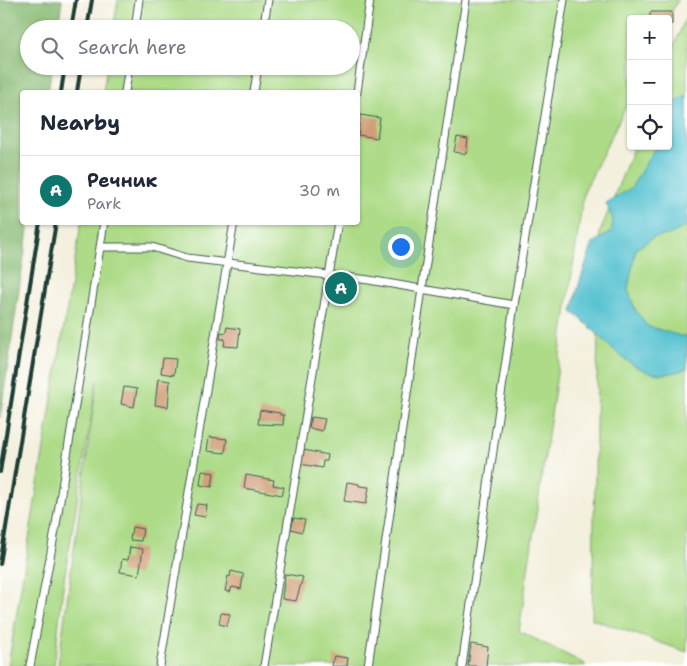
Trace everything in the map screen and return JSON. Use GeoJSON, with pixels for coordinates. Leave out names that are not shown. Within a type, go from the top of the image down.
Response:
{"type":"FeatureCollection","features":[{"type":"Feature","properties":{"kind":"lane"},"geometry":{"type":"LineString","coordinates":[[136,20],[139,0]]}},
{"type":"Feature","properties":{"kind":"lane"},"geometry":{"type":"LineString","coordinates":[[265,20],[268,0]]}},
{"type":"Feature","properties":{"kind":"lane"},"geometry":{"type":"LineString","coordinates":[[360,71],[370,0]]}},
{"type":"Feature","properties":{"kind":"lane"},"geometry":{"type":"LineString","coordinates":[[368,666],[466,0]]}},
{"type":"Feature","properties":{"kind":"lane"},"geometry":{"type":"LineString","coordinates":[[462,666],[514,306],[564,0]]}},
{"type":"Feature","properties":{"kind":"lane"},"geometry":{"type":"LineString","coordinates":[[125,90],[128,75]]}},
{"type":"Feature","properties":{"kind":"lane"},"geometry":{"type":"LineString","coordinates":[[254,90],[257,75]]}},
{"type":"Feature","properties":{"kind":"lane"},"geometry":{"type":"LineString","coordinates":[[357,90],[359,75]]}},
{"type":"Feature","properties":{"kind":"lane"},"geometry":{"type":"LineString","coordinates":[[30,666],[56,525],[104,225]]}},
{"type":"Feature","properties":{"kind":"lane"},"geometry":{"type":"LineString","coordinates":[[160,666],[234,225]]}},
{"type":"Feature","properties":{"kind":"lane"},"geometry":{"type":"LineString","coordinates":[[264,666],[338,225]]}},
{"type":"Feature","properties":{"kind":"lane"},"geometry":{"type":"LineString","coordinates":[[101,247],[152,247],[187,258],[369,280],[514,306]]}},
{"type":"Feature","properties":{"kind":"green space"},"geometry":{"type":"Polygon","coordinates":[[[0,0],[62,0],[59,20],[20,20],[20,75],[51,75],[48,90],[20,90],[20,225],[29,225],[0,418],[0,0]]]}},
{"type":"Feature","properties":{"kind":"green space"},"geometry":{"type":"Polygon","coordinates":[[[118,0],[678,0],[670,15],[627,15],[627,104],[584,192],[519,631],[585,664],[585,666],[58,666],[97,381],[63,586],[54,666],[8,666],[81,225],[360,225],[360,90],[103,90],[106,75],[360,75],[360,20],[115,20],[118,0]]]}},
{"type":"Feature","properties":{"kind":"green space"},"geometry":{"type":"Polygon","coordinates":[[[687,14],[687,652],[592,619],[600,232],[632,150],[672,150],[672,51],[687,14]]]}},
{"type":"Feature","properties":{"kind":"water"},"geometry":{"type":"Polygon","coordinates":[[[687,95],[687,226],[669,235],[654,237],[636,249],[628,289],[635,309],[647,326],[681,336],[687,335],[687,368],[669,374],[653,373],[638,367],[624,358],[572,312],[593,243],[611,232],[613,220],[606,203],[631,188],[654,150],[672,150],[672,104],[687,95]]]}},
{"type":"Feature","properties":{"kind":"building"},"geometry":{"type":"Polygon","coordinates":[[[650,12],[672,12],[672,15],[650,15],[650,12]]]}},
{"type":"Feature","properties":{"kind":"building"},"geometry":{"type":"Polygon","coordinates":[[[360,115],[380,118],[377,138],[360,135],[360,115]]]}},
{"type":"Feature","properties":{"kind":"building"},"geometry":{"type":"Polygon","coordinates":[[[457,137],[468,139],[466,154],[454,152],[457,137]]]}},
{"type":"Feature","properties":{"kind":"building"},"geometry":{"type":"Polygon","coordinates":[[[227,327],[240,329],[238,347],[224,346],[225,339],[220,339],[221,332],[226,333],[227,327]]]}},
{"type":"Feature","properties":{"kind":"building"},"geometry":{"type":"Polygon","coordinates":[[[163,358],[176,359],[174,375],[161,373],[163,358]]]}},
{"type":"Feature","properties":{"kind":"building"},"geometry":{"type":"Polygon","coordinates":[[[158,379],[170,381],[168,407],[155,405],[158,379]]]}},
{"type":"Feature","properties":{"kind":"building"},"geometry":{"type":"Polygon","coordinates":[[[124,387],[137,389],[134,407],[121,404],[124,387]]]}},
{"type":"Feature","properties":{"kind":"building"},"geometry":{"type":"Polygon","coordinates":[[[260,410],[284,415],[283,425],[258,424],[260,410]]]}},
{"type":"Feature","properties":{"kind":"building"},"geometry":{"type":"Polygon","coordinates":[[[311,417],[325,419],[322,431],[309,428],[311,417]]]}},
{"type":"Feature","properties":{"kind":"building"},"geometry":{"type":"Polygon","coordinates":[[[209,437],[227,439],[225,453],[207,451],[209,437]]]}},
{"type":"Feature","properties":{"kind":"building"},"geometry":{"type":"Polygon","coordinates":[[[304,450],[328,455],[327,461],[323,461],[322,468],[301,464],[304,450]]]}},
{"type":"Feature","properties":{"kind":"building"},"geometry":{"type":"Polygon","coordinates":[[[202,471],[214,473],[212,487],[200,485],[202,471]]]}},
{"type":"Feature","properties":{"kind":"building"},"geometry":{"type":"Polygon","coordinates":[[[246,475],[274,480],[273,485],[284,487],[282,495],[244,488],[246,475]]]}},
{"type":"Feature","properties":{"kind":"building"},"geometry":{"type":"Polygon","coordinates":[[[347,482],[369,487],[366,504],[344,501],[347,482]]]}},
{"type":"Feature","properties":{"kind":"building"},"geometry":{"type":"Polygon","coordinates":[[[197,504],[207,505],[205,517],[194,515],[197,504]]]}},
{"type":"Feature","properties":{"kind":"building"},"geometry":{"type":"Polygon","coordinates":[[[294,518],[305,520],[302,532],[291,529],[294,518]]]}},
{"type":"Feature","properties":{"kind":"building"},"geometry":{"type":"Polygon","coordinates":[[[132,527],[143,529],[141,541],[130,540],[132,527]]]}},
{"type":"Feature","properties":{"kind":"building"},"geometry":{"type":"Polygon","coordinates":[[[130,547],[143,549],[139,575],[120,572],[122,559],[128,560],[130,547]]]}},
{"type":"Feature","properties":{"kind":"building"},"geometry":{"type":"Polygon","coordinates":[[[231,571],[243,574],[243,577],[241,589],[232,587],[230,592],[225,591],[231,571]]]}},
{"type":"Feature","properties":{"kind":"building"},"geometry":{"type":"Polygon","coordinates":[[[285,574],[303,577],[296,601],[282,599],[285,574]]]}},
{"type":"Feature","properties":{"kind":"building"},"geometry":{"type":"Polygon","coordinates":[[[221,613],[230,614],[227,626],[219,624],[221,613]]]}},
{"type":"Feature","properties":{"kind":"building"},"geometry":{"type":"Polygon","coordinates":[[[471,644],[488,647],[486,666],[468,666],[471,644]]]}},
{"type":"Feature","properties":{"kind":"building"},"geometry":{"type":"Polygon","coordinates":[[[334,656],[348,658],[347,666],[332,666],[334,656]]]}},
{"type":"Feature","properties":{"kind":"railway"},"geometry":{"type":"LineString","coordinates":[[73,20],[76,0]]}},
{"type":"Feature","properties":{"kind":"railway"},"geometry":{"type":"LineString","coordinates":[[89,20],[92,0]]}},
{"type":"Feature","properties":{"kind":"railway"},"geometry":{"type":"LineString","coordinates":[[61,90],[64,75]]}},
{"type":"Feature","properties":{"kind":"railway"},"geometry":{"type":"LineString","coordinates":[[77,90],[80,75]]}},
{"type":"Feature","properties":{"kind":"railway"},"geometry":{"type":"LineString","coordinates":[[0,472],[40,225]]}},
{"type":"Feature","properties":{"kind":"railway"},"geometry":{"type":"LineString","coordinates":[[0,564],[56,225]]}},
{"type":"Feature","properties":{"kind":"place","name":"Речник"},"geometry":{"type":"Point","coordinates":[341,288]}}]}
